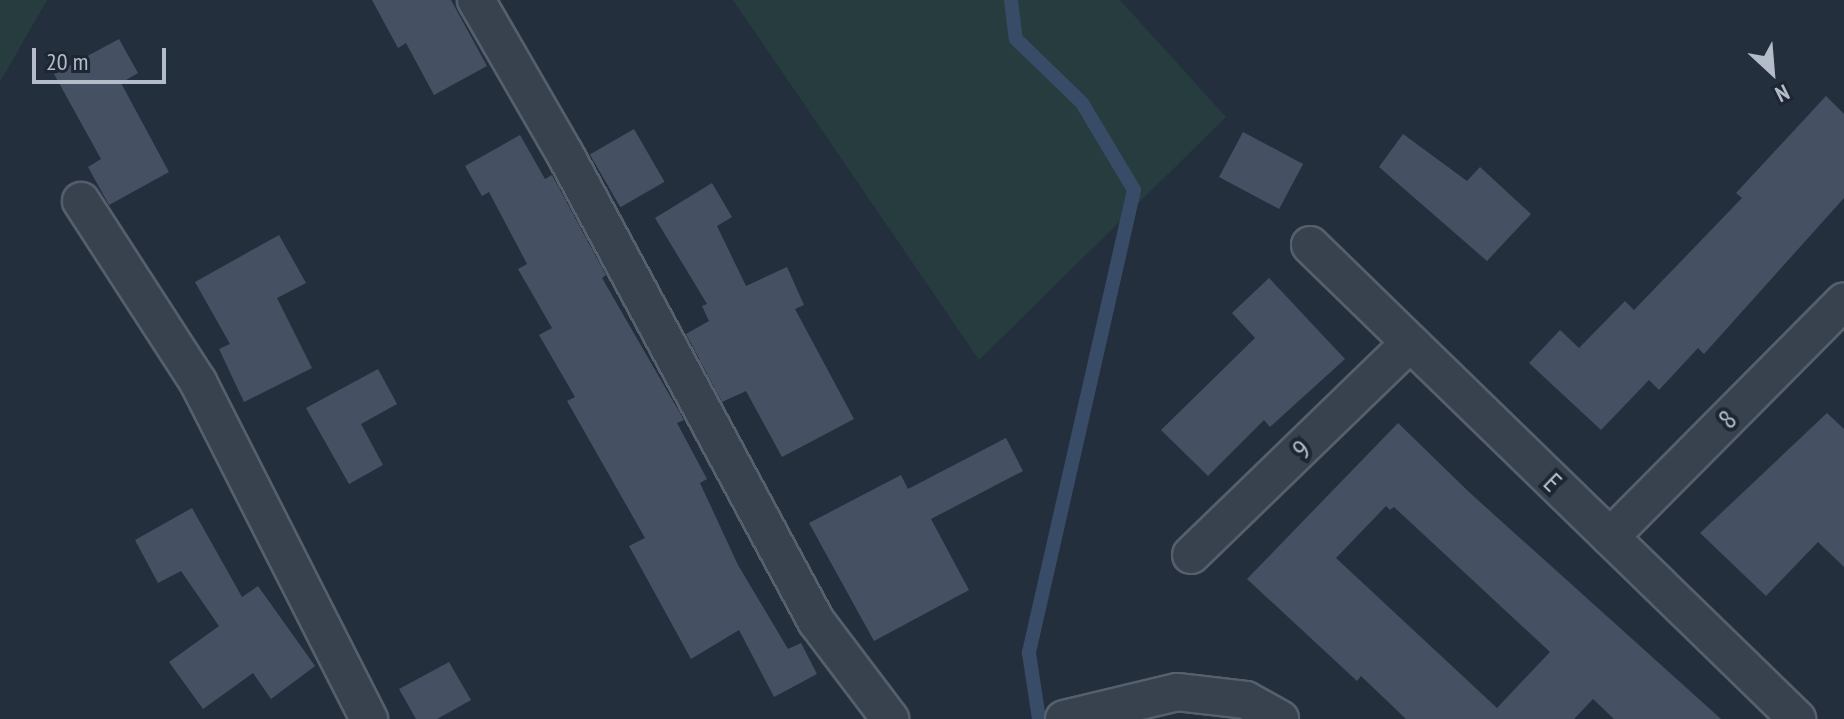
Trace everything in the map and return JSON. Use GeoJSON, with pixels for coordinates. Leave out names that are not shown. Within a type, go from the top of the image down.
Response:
{"type":"FeatureCollection","features":[{"type":"Feature","properties":{"kind":"street"},"geometry":{"type":"LineString","coordinates":[[476,0],[565,154],[816,621],[890,719]]}},
{"type":"Feature","properties":{"kind":"street"},"geometry":{"type":"LineString","coordinates":[[81,201],[198,382],[369,719]]}},
{"type":"Feature","properties":{"kind":"street","name":"E"},"geometry":{"type":"LineString","coordinates":[[1310,245],[1797,719]]}},
{"type":"Feature","properties":{"kind":"street","name":"8"},"geometry":{"type":"LineString","coordinates":[[1610,537],[1844,301]]}},
{"type":"Feature","properties":{"kind":"street","name":"9"},"geometry":{"type":"LineString","coordinates":[[1191,555],[1410,343]]}},
{"type":"Feature","properties":{"kind":"street"},"geometry":{"type":"LineString","coordinates":[[1064,719],[1177,692],[1246,700],[1280,719]]}},
{"type":"Feature","properties":{"kind":"green space"},"geometry":{"type":"Polygon","coordinates":[[[0,0],[47,0],[0,82],[0,0]]]}},
{"type":"Feature","properties":{"kind":"green space"},"geometry":{"type":"Polygon","coordinates":[[[733,0],[1120,0],[1226,117],[979,360],[733,0]]]}},
{"type":"Feature","properties":{"kind":"building"},"geometry":{"type":"Polygon","coordinates":[[[372,0],[451,0],[487,66],[434,95],[406,43],[398,48],[372,0]]]}},
{"type":"Feature","properties":{"kind":"building"},"geometry":{"type":"Polygon","coordinates":[[[119,39],[138,73],[121,83],[169,172],[109,205],[88,167],[101,159],[54,74],[119,39]]]}},
{"type":"Feature","properties":{"kind":"building"},"geometry":{"type":"Polygon","coordinates":[[[1826,96],[1844,114],[1844,198],[1704,354],[1698,348],[1659,390],[1649,380],[1601,430],[1529,363],[1560,330],[1579,348],[1625,301],[1634,310],[1742,198],[1736,193],[1826,96]]]}},
{"type":"Feature","properties":{"kind":"building"},"geometry":{"type":"Polygon","coordinates":[[[634,129],[664,182],[620,207],[590,154],[634,129]]]}},
{"type":"Feature","properties":{"kind":"building"},"geometry":{"type":"Polygon","coordinates":[[[1243,132],[1303,164],[1279,209],[1219,177],[1243,132]]]}},
{"type":"Feature","properties":{"kind":"building"},"geometry":{"type":"Polygon","coordinates":[[[1403,134],[1467,181],[1480,167],[1531,214],[1487,261],[1379,167],[1403,134]]]}},
{"type":"Feature","properties":{"kind":"building"},"geometry":{"type":"Polygon","coordinates":[[[520,135],[545,179],[552,175],[606,275],[602,278],[684,420],[677,423],[707,479],[700,483],[738,565],[788,649],[801,643],[817,674],[774,697],[739,630],[691,659],[629,546],[645,538],[567,401],[575,397],[539,335],[552,328],[518,269],[527,264],[489,192],[482,196],[465,166],[520,135]]]}},
{"type":"Feature","properties":{"kind":"building"},"geometry":{"type":"Polygon","coordinates":[[[712,183],[732,217],[717,226],[746,286],[787,267],[804,305],[795,309],[854,419],[782,457],[746,391],[722,402],[686,334],[709,321],[702,306],[707,304],[655,218],[712,183]]]}},
{"type":"Feature","properties":{"kind":"building"},"geometry":{"type":"Polygon","coordinates":[[[279,235],[306,283],[277,298],[312,368],[244,402],[219,349],[230,344],[195,282],[279,235]]]}},
{"type":"Feature","properties":{"kind":"building"},"geometry":{"type":"Polygon","coordinates":[[[1269,278],[1345,359],[1270,427],[1264,420],[1208,476],[1161,430],[1255,338],[1232,313],[1269,278]]]}},
{"type":"Feature","properties":{"kind":"building"},"geometry":{"type":"Polygon","coordinates":[[[378,369],[397,404],[361,424],[383,465],[349,484],[306,408],[378,369]]]}},
{"type":"Feature","properties":{"kind":"building"},"geometry":{"type":"Polygon","coordinates":[[[1827,413],[1844,429],[1844,567],[1818,542],[1766,596],[1700,533],[1827,413]]]}},
{"type":"Feature","properties":{"kind":"building"},"geometry":{"type":"Polygon","coordinates":[[[1398,423],[1470,493],[1721,719],[1614,719],[1593,699],[1574,719],[1406,719],[1361,676],[1357,681],[1247,579],[1398,423]],[[1386,506],[1336,558],[1497,708],[1550,652],[1394,507],[1390,510],[1386,506]]]}},
{"type":"Feature","properties":{"kind":"building"},"geometry":{"type":"Polygon","coordinates":[[[1006,438],[1023,471],[931,519],[969,590],[874,641],[809,523],[901,475],[908,489],[1006,438]]]}},
{"type":"Feature","properties":{"kind":"building"},"geometry":{"type":"Polygon","coordinates":[[[192,508],[242,597],[258,586],[315,666],[271,699],[253,673],[203,709],[169,662],[219,626],[181,571],[158,583],[135,540],[192,508]]]}},
{"type":"Feature","properties":{"kind":"building"},"geometry":{"type":"Polygon","coordinates":[[[449,662],[471,700],[437,719],[416,719],[399,689],[449,662]]]}},
{"type":"Feature","properties":{"kind":"waterway"},"geometry":{"type":"LineString","coordinates":[[1011,0],[1016,39],[1082,103],[1134,190],[1029,653],[1039,719]]}}]}
